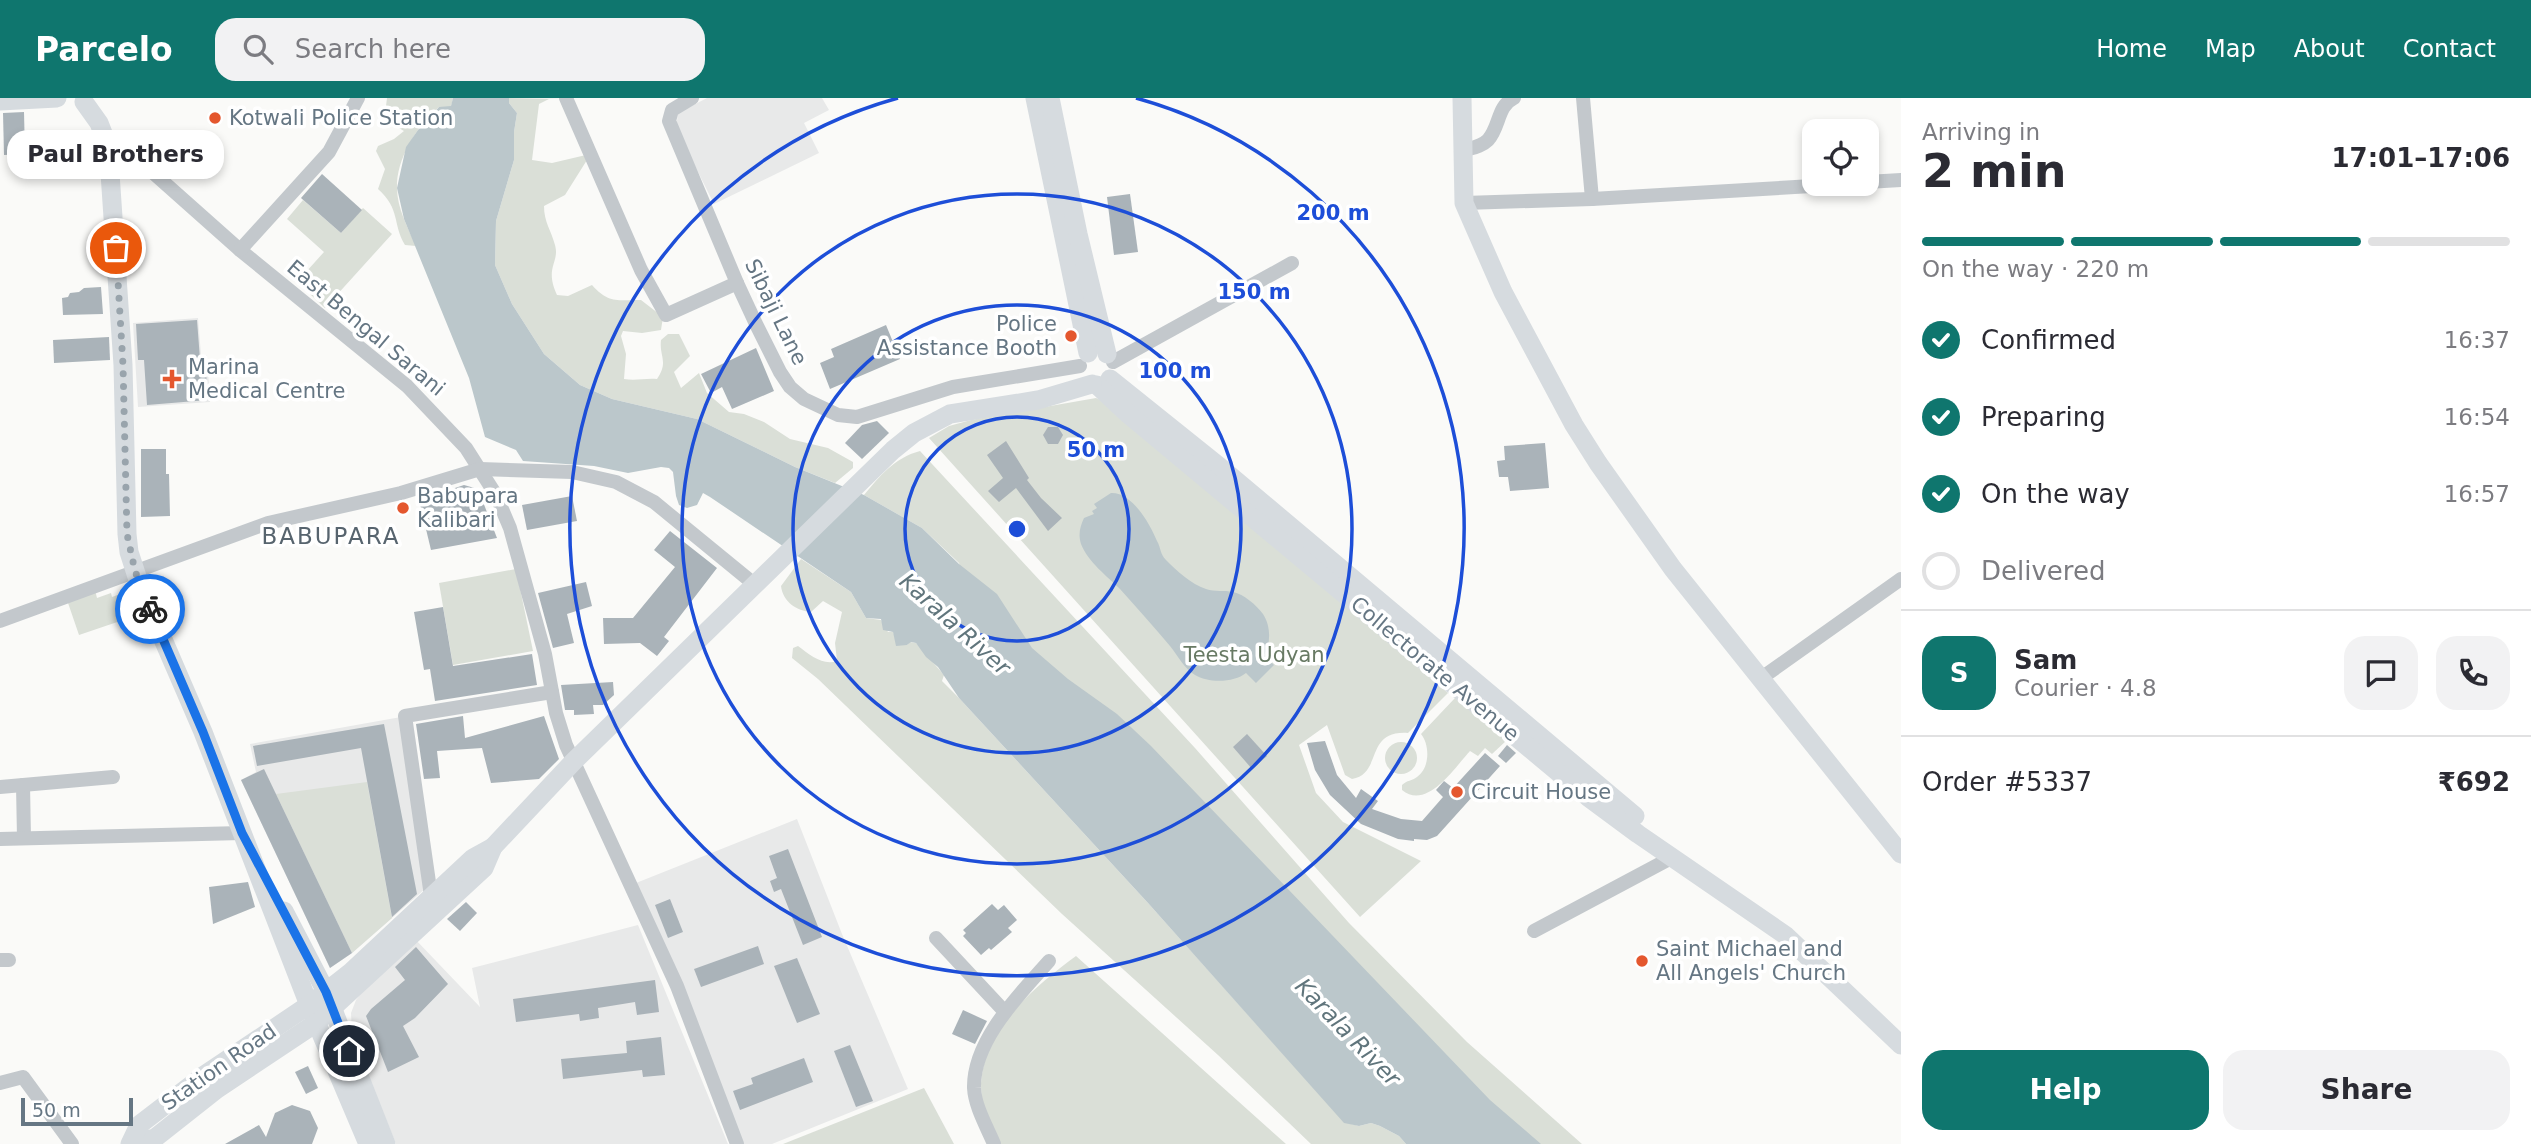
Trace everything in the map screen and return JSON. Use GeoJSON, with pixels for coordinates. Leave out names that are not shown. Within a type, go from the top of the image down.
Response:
{"type":"FeatureCollection","features":[{"type":"Feature","properties":{"kind":"street"},"geometry":{"type":"LineString","coordinates":[[0,101],[57,98]]}},
{"type":"Feature","properties":{"kind":"street"},"geometry":{"type":"LineString","coordinates":[[240,250],[329,152],[358,98]]}},
{"type":"Feature","properties":{"kind":"street"},"geometry":{"type":"LineString","coordinates":[[566,98],[641,270],[666,315],[737,283]]}},
{"type":"Feature","properties":{"kind":"street","name":"Sibaji Lane"},"geometry":{"type":"LineString","coordinates":[[692,98],[672,110],[669,121],[737,283],[780,372],[790,387],[803,399],[822,410],[857,417],[972,382],[1097,370]]}},
{"type":"Feature","properties":{"kind":"street"},"geometry":{"type":"LineString","coordinates":[[1035,98],[1097,370]]}},
{"type":"Feature","properties":{"kind":"street"},"geometry":{"type":"LineString","coordinates":[[1050,98],[1078,234],[1097,370]]}},
{"type":"Feature","properties":{"kind":"street"},"geometry":{"type":"LineString","coordinates":[[1462,98],[1464,203],[1503,292],[1580,435],[1673,569],[1901,854]]}},
{"type":"Feature","properties":{"kind":"street"},"geometry":{"type":"LineString","coordinates":[[1462,151],[1482,145],[1488,140],[1502,110],[1509,100],[1514,98]]}},
{"type":"Feature","properties":{"kind":"street"},"geometry":{"type":"LineString","coordinates":[[1583,98],[1592,199]]}},
{"type":"Feature","properties":{"kind":"street"},"geometry":{"type":"LineString","coordinates":[[82,99],[99,124],[106,141],[115,224],[123,365],[127,534],[135,571],[242,833],[309,980],[316,1014],[368,1144]]}},
{"type":"Feature","properties":{"kind":"street","name":"East Bengal Sarani"},"geometry":{"type":"LineString","coordinates":[[106,141],[132,154],[240,250],[407,386],[466,448],[480,469],[496,495],[510,528],[545,653],[556,713],[574,761],[677,986],[737,1144]]}},
{"type":"Feature","properties":{"kind":"street"},"geometry":{"type":"LineString","coordinates":[[1879,181],[1901,180]]}},
{"type":"Feature","properties":{"kind":"street"},"geometry":{"type":"LineString","coordinates":[[1464,203],[1592,199],[1802,187]]}},
{"type":"Feature","properties":{"kind":"street"},"geometry":{"type":"LineString","coordinates":[[867,475],[950,414],[1038,400],[1292,263]]}},
{"type":"Feature","properties":{"kind":"street"},"geometry":{"type":"LineString","coordinates":[[386,1144],[349,1051],[343,1028],[349,985],[431,896],[473,858],[493,847],[574,761],[737,613],[756,577],[867,475],[910,426],[946,403],[1097,370]]}},
{"type":"Feature","properties":{"kind":"street","name":"Collectorate Avenue"},"geometry":{"type":"LineString","coordinates":[[1097,370],[1128,414],[1234,506],[1326,567]]}},
{"type":"Feature","properties":{"kind":"street","name":"Collectorate Avenue"},"geometry":{"type":"LineString","coordinates":[[1097,370],[1464,683],[1613,798],[1676,855],[1781,925],[1785,935],[1901,1045]]}},
{"type":"Feature","properties":{"kind":"street"},"geometry":{"type":"LineString","coordinates":[[0,621],[268,523],[401,493],[480,469],[572,472],[623,484],[654,502],[756,577]]}},
{"type":"Feature","properties":{"kind":"street"},"geometry":{"type":"LineString","coordinates":[[1760,678],[1901,579]]}},
{"type":"Feature","properties":{"kind":"street"},"geometry":{"type":"LineString","coordinates":[[431,896],[405,716],[552,692]]}},
{"type":"Feature","properties":{"kind":"street"},"geometry":{"type":"LineString","coordinates":[[0,787],[113,777]]}},
{"type":"Feature","properties":{"kind":"street"},"geometry":{"type":"LineString","coordinates":[[23,785],[24,838]]}},
{"type":"Feature","properties":{"kind":"street"},"geometry":{"type":"LineString","coordinates":[[0,839],[242,833]]}},
{"type":"Feature","properties":{"kind":"street"},"geometry":{"type":"LineString","coordinates":[[309,980],[349,985],[484,868],[493,847]]}},
{"type":"Feature","properties":{"kind":"street"},"geometry":{"type":"LineString","coordinates":[[1534,931],[1676,855]]}},
{"type":"Feature","properties":{"kind":"street"},"geometry":{"type":"LineString","coordinates":[[936,938],[1005,1012]]}},
{"type":"Feature","properties":{"kind":"street"},"geometry":{"type":"LineString","coordinates":[[994,1144],[978,1105],[974,1090],[975,1076],[990,1037],[1005,1012],[1049,961]]}},
{"type":"Feature","properties":{"kind":"street"},"geometry":{"type":"LineString","coordinates":[[309,980],[300,1003],[316,1014],[349,1051]]}},
{"type":"Feature","properties":{"kind":"street","name":"Station Road"},"geometry":{"type":"LineString","coordinates":[[131,1144],[155,1139],[316,1014],[349,985]]}},
{"type":"Feature","properties":{"kind":"street"},"geometry":{"type":"LineString","coordinates":[[0,1083],[23,1077],[72,1144]]}},
{"type":"Feature","properties":{"kind":"shaded area"},"geometry":{"type":"Polygon","coordinates":[[[707,98],[822,98],[829,110],[804,123],[819,153],[714,204],[676,128],[678,113],[707,98]]]}},
{"type":"Feature","properties":{"kind":"shaded area","name":"Marina Medical Centre"},"geometry":{"type":"Polygon","coordinates":[[[198,318],[201,355],[207,355],[210,402],[138,407],[133,323],[198,318]]]}},
{"type":"Feature","properties":{"kind":"shaded area"},"geometry":{"type":"Polygon","coordinates":[[[401,717],[426,888],[352,953],[330,968],[241,780],[256,772],[250,744],[401,717]]]}},
{"type":"Feature","properties":{"kind":"shaded area"},"geometry":{"type":"Polygon","coordinates":[[[797,819],[842,934],[908,1089],[772,1144],[743,1144],[636,883],[797,819]]]}},
{"type":"Feature","properties":{"kind":"shaded area"},"geometry":{"type":"Polygon","coordinates":[[[638,925],[728,1144],[396,1144],[355,1044],[351,1013],[363,991],[415,939],[480,1007],[472,968],[638,925]]]}},
{"type":"Feature","properties":{"kind":"green space"},"geometry":{"type":"Polygon","coordinates":[[[387,98],[453,98],[451,107],[439,107],[423,124],[409,144],[400,166],[397,188],[399,203],[416,246],[405,245],[393,210],[378,189],[385,169],[376,151],[378,146],[404,131],[387,121],[387,98]]]}},
{"type":"Feature","properties":{"kind":"green space"},"geometry":{"type":"Polygon","coordinates":[[[509,98],[564,99],[549,99],[539,104],[532,160],[552,163],[586,155],[587,160],[565,195],[544,206],[556,251],[552,278],[557,295],[568,296],[592,285],[609,298],[641,300],[663,317],[661,330],[642,333],[623,331],[621,336],[626,354],[624,379],[657,379],[663,363],[661,340],[668,334],[679,334],[690,356],[674,372],[681,388],[699,373],[707,393],[729,412],[744,414],[764,422],[790,439],[828,448],[853,462],[853,468],[835,483],[795,467],[697,419],[612,399],[580,385],[544,354],[512,304],[495,265],[496,221],[514,160],[517,113],[509,103],[509,98]]]}},
{"type":"Feature","properties":{"kind":"green space"},"geometry":{"type":"Polygon","coordinates":[[[303,200],[341,233],[363,208],[392,234],[325,308],[297,282],[324,252],[287,219],[303,200]]]}},
{"type":"Feature","properties":{"kind":"green space","name":"Teesta Udyan"},"geometry":{"type":"Polygon","coordinates":[[[1096,398],[1103,401],[1448,693],[1408,733],[1385,738],[1368,769],[1352,779],[1345,775],[1327,725],[1299,745],[1316,793],[1343,822],[1421,861],[1360,917],[929,438],[949,426],[971,420],[1096,398]]]}},
{"type":"Feature","properties":{"kind":"green space"},"geometry":{"type":"Polygon","coordinates":[[[920,451],[1195,748],[1349,923],[1467,1042],[1582,1144],[1515,1144],[964,580],[959,563],[922,528],[864,495],[895,463],[920,451]]]}},
{"type":"Feature","properties":{"kind":"green space"},"geometry":{"type":"Polygon","coordinates":[[[801,559],[851,592],[866,618],[881,620],[888,632],[893,632],[895,637],[907,645],[910,642],[916,643],[944,675],[942,681],[1148,903],[1344,1122],[1359,1126],[1371,1123],[1380,1126],[1399,1136],[1406,1144],[1311,1144],[1218,1055],[1062,914],[818,679],[792,658],[793,648],[798,646],[822,661],[837,661],[835,643],[842,612],[823,601],[811,612],[796,608],[788,601],[781,586],[801,559]]]}},
{"type":"Feature","properties":{"kind":"green space"},"geometry":{"type":"Polygon","coordinates":[[[516,569],[533,651],[453,665],[439,583],[516,569]]]}},
{"type":"Feature","properties":{"kind":"green space"},"geometry":{"type":"Polygon","coordinates":[[[95,590],[97,598],[126,592],[135,616],[79,635],[67,600],[95,590]]]}},
{"type":"Feature","properties":{"kind":"green space"},"geometry":{"type":"Polygon","coordinates":[[[1455,698],[1507,740],[1492,754],[1485,748],[1478,756],[1470,751],[1431,791],[1411,795],[1402,790],[1402,785],[1417,777],[1424,768],[1427,750],[1421,734],[1455,698]]]}},
{"type":"Feature","properties":{"kind":"green space"},"geometry":{"type":"Polygon","coordinates":[[[1401,742],[1412,747],[1417,758],[1412,769],[1401,774],[1390,769],[1385,758],[1390,747],[1401,742]]]}},
{"type":"Feature","properties":{"kind":"green space"},"geometry":{"type":"Polygon","coordinates":[[[367,782],[392,918],[352,953],[276,794],[367,782]]]}},
{"type":"Feature","properties":{"kind":"green space"},"geometry":{"type":"Polygon","coordinates":[[[1076,956],[1286,1144],[1000,1144],[981,1095],[983,1067],[990,1048],[1000,1029],[1027,996],[1076,956]]]}},
{"type":"Feature","properties":{"kind":"green space"},"geometry":{"type":"Polygon","coordinates":[[[924,1088],[954,1144],[783,1144],[924,1088]]]}},
{"type":"Feature","properties":{"kind":"water","name":"Karala River"},"geometry":{"type":"Polygon","coordinates":[[[453,98],[509,98],[509,103],[517,113],[514,160],[496,221],[495,265],[512,304],[544,354],[580,385],[612,399],[697,419],[795,467],[864,495],[922,528],[959,564],[997,594],[1032,648],[1068,679],[1117,714],[1151,746],[1490,1100],[1541,1144],[1406,1144],[1399,1136],[1380,1126],[1371,1123],[1359,1126],[1344,1123],[1148,903],[959,698],[938,667],[916,643],[896,646],[893,632],[883,630],[881,619],[866,618],[851,592],[710,497],[703,493],[697,505],[687,508],[679,505],[673,472],[669,468],[628,473],[594,466],[523,461],[516,450],[485,437],[469,378],[404,219],[397,188],[406,147],[439,107],[451,106],[453,98]]]}},
{"type":"Feature","properties":{"kind":"water"},"geometry":{"type":"Polygon","coordinates":[[[1111,493],[1119,494],[1133,503],[1150,526],[1164,558],[1184,577],[1206,589],[1237,593],[1263,614],[1269,635],[1264,655],[1274,665],[1256,683],[1246,673],[1235,679],[1221,681],[1200,678],[1191,672],[1133,603],[1088,557],[1080,540],[1081,524],[1084,518],[1094,514],[1092,511],[1097,508],[1094,504],[1111,493]]]}},
{"type":"Feature","properties":{"kind":"building"},"geometry":{"type":"Polygon","coordinates":[[[24,112],[25,154],[4,155],[3,113],[24,112]]]}},
{"type":"Feature","properties":{"kind":"building"},"geometry":{"type":"Polygon","coordinates":[[[322,174],[362,210],[341,233],[301,198],[322,174]]]}},
{"type":"Feature","properties":{"kind":"building"},"geometry":{"type":"Polygon","coordinates":[[[1130,194],[1138,252],[1114,255],[1107,197],[1130,194]]]}},
{"type":"Feature","properties":{"kind":"building"},"geometry":{"type":"Polygon","coordinates":[[[101,287],[103,314],[63,315],[62,298],[84,288],[101,287]]]}},
{"type":"Feature","properties":{"kind":"building","name":"Marina Medical Centre"},"geometry":{"type":"Polygon","coordinates":[[[197,320],[200,359],[205,359],[208,400],[147,405],[144,360],[138,360],[136,324],[197,320]]]}},
{"type":"Feature","properties":{"kind":"building"},"geometry":{"type":"Polygon","coordinates":[[[886,325],[900,359],[830,389],[820,363],[834,357],[831,349],[886,325]]]}},
{"type":"Feature","properties":{"kind":"building"},"geometry":{"type":"Polygon","coordinates":[[[109,337],[110,360],[54,363],[53,340],[109,337]]]}},
{"type":"Feature","properties":{"kind":"building"},"geometry":{"type":"Polygon","coordinates":[[[756,348],[774,391],[732,409],[722,387],[711,393],[701,374],[756,348]]]}},
{"type":"Feature","properties":{"kind":"building"},"geometry":{"type":"Polygon","coordinates":[[[877,421],[889,433],[862,459],[845,443],[862,425],[877,421]]]}},
{"type":"Feature","properties":{"kind":"building"},"geometry":{"type":"Polygon","coordinates":[[[1048,427],[1058,427],[1063,435],[1058,444],[1048,444],[1043,435],[1048,427]]]}},
{"type":"Feature","properties":{"kind":"building"},"geometry":{"type":"Polygon","coordinates":[[[1006,441],[1029,478],[1027,480],[1062,518],[1048,531],[1016,488],[999,502],[988,491],[1003,478],[987,455],[1006,441]]]}},
{"type":"Feature","properties":{"kind":"building"},"geometry":{"type":"Polygon","coordinates":[[[1545,443],[1549,488],[1510,491],[1508,477],[1499,477],[1497,461],[1505,460],[1504,446],[1545,443]]]}},
{"type":"Feature","properties":{"kind":"building"},"geometry":{"type":"Polygon","coordinates":[[[141,449],[166,449],[170,516],[141,517],[141,449]]]}},
{"type":"Feature","properties":{"kind":"building"},"geometry":{"type":"Polygon","coordinates":[[[464,485],[478,489],[497,538],[431,550],[419,500],[464,485]]]}},
{"type":"Feature","properties":{"kind":"building"},"geometry":{"type":"Polygon","coordinates":[[[572,496],[577,521],[527,530],[522,505],[572,496]]]}},
{"type":"Feature","properties":{"kind":"building"},"geometry":{"type":"Polygon","coordinates":[[[670,531],[717,568],[664,637],[669,641],[657,656],[640,643],[604,644],[603,618],[633,618],[675,567],[654,550],[670,531]]]}},
{"type":"Feature","properties":{"kind":"building"},"geometry":{"type":"Polygon","coordinates":[[[586,582],[592,606],[567,614],[574,643],[553,648],[538,593],[586,582]]]}},
{"type":"Feature","properties":{"kind":"building"},"geometry":{"type":"Polygon","coordinates":[[[443,607],[453,666],[532,654],[537,685],[435,701],[430,669],[424,670],[414,612],[443,607]]]}},
{"type":"Feature","properties":{"kind":"building"},"geometry":{"type":"Polygon","coordinates":[[[613,682],[614,695],[603,705],[593,705],[594,714],[574,715],[574,710],[565,710],[561,685],[613,682]]]}},
{"type":"Feature","properties":{"kind":"building"},"geometry":{"type":"Polygon","coordinates":[[[463,716],[465,738],[544,716],[559,759],[539,779],[491,783],[482,748],[437,751],[440,778],[424,779],[416,724],[463,716]]]}},
{"type":"Feature","properties":{"kind":"building"},"geometry":{"type":"Polygon","coordinates":[[[384,724],[417,894],[392,917],[361,748],[257,766],[253,746],[384,724]]]}},
{"type":"Feature","properties":{"kind":"building"},"geometry":{"type":"Polygon","coordinates":[[[1247,734],[1267,756],[1252,769],[1233,747],[1247,734]]]}},
{"type":"Feature","properties":{"kind":"building","name":"Circuit House"},"geometry":{"type":"Polygon","coordinates":[[[1325,741],[1337,775],[1356,798],[1361,789],[1378,801],[1372,809],[1401,819],[1422,821],[1443,797],[1436,790],[1444,781],[1453,788],[1485,753],[1500,766],[1437,836],[1414,841],[1398,839],[1361,824],[1330,795],[1315,770],[1307,743],[1325,741]]]}},
{"type":"Feature","properties":{"kind":"building"},"geometry":{"type":"Polygon","coordinates":[[[1507,745],[1516,753],[1506,763],[1498,756],[1507,745]]]}},
{"type":"Feature","properties":{"kind":"building"},"geometry":{"type":"Polygon","coordinates":[[[264,769],[352,953],[330,968],[241,780],[264,769]]]}},
{"type":"Feature","properties":{"kind":"building"},"geometry":{"type":"Polygon","coordinates":[[[788,849],[822,937],[803,945],[781,889],[774,892],[770,881],[777,878],[769,856],[788,849]]]}},
{"type":"Feature","properties":{"kind":"building"},"geometry":{"type":"Polygon","coordinates":[[[248,882],[255,907],[213,924],[209,887],[248,882]]]}},
{"type":"Feature","properties":{"kind":"building"},"geometry":{"type":"Polygon","coordinates":[[[670,899],[683,932],[668,938],[655,905],[670,899]]]}},
{"type":"Feature","properties":{"kind":"building"},"geometry":{"type":"Polygon","coordinates":[[[466,902],[477,913],[460,931],[447,919],[466,902]]]}},
{"type":"Feature","properties":{"kind":"building"},"geometry":{"type":"Polygon","coordinates":[[[992,904],[998,910],[1004,905],[1017,920],[1008,928],[1012,932],[981,955],[963,936],[966,933],[963,930],[992,904]]]}},
{"type":"Feature","properties":{"kind":"building"},"geometry":{"type":"Polygon","coordinates":[[[758,946],[764,964],[701,987],[694,969],[758,946]]]}},
{"type":"Feature","properties":{"kind":"building"},"geometry":{"type":"Polygon","coordinates":[[[416,947],[448,984],[415,1018],[403,1026],[419,1057],[388,1072],[366,1016],[405,980],[395,967],[416,947]]]}},
{"type":"Feature","properties":{"kind":"building"},"geometry":{"type":"Polygon","coordinates":[[[797,958],[820,1014],[797,1023],[774,966],[797,958]]]}},
{"type":"Feature","properties":{"kind":"building"},"geometry":{"type":"Polygon","coordinates":[[[655,980],[659,1012],[637,1015],[635,1002],[598,1008],[599,1018],[580,1021],[579,1014],[516,1022],[513,999],[655,980]]]}},
{"type":"Feature","properties":{"kind":"building"},"geometry":{"type":"Polygon","coordinates":[[[963,1010],[987,1021],[975,1044],[952,1034],[963,1010]]]}},
{"type":"Feature","properties":{"kind":"building"},"geometry":{"type":"Polygon","coordinates":[[[661,1037],[665,1075],[643,1077],[642,1070],[563,1079],[561,1059],[627,1053],[626,1041],[661,1037]]]}},
{"type":"Feature","properties":{"kind":"building"},"geometry":{"type":"Polygon","coordinates":[[[850,1045],[873,1101],[856,1107],[834,1051],[850,1045]]]}},
{"type":"Feature","properties":{"kind":"building"},"geometry":{"type":"Polygon","coordinates":[[[804,1058],[813,1082],[740,1110],[733,1091],[753,1084],[751,1078],[804,1058]]]}},
{"type":"Feature","properties":{"kind":"building"},"geometry":{"type":"Polygon","coordinates":[[[308,1066],[318,1088],[306,1094],[295,1072],[308,1066]]]}},
{"type":"Feature","properties":{"kind":"building"},"geometry":{"type":"Polygon","coordinates":[[[292,1105],[310,1111],[318,1128],[312,1144],[225,1144],[259,1125],[266,1137],[275,1113],[292,1105]]]}},
{"type":"Feature","properties":{"kind":"way so far"},"geometry":{"type":"LineString","coordinates":[[116,248],[123,365],[127,534],[129,552],[150,609]]}},
{"type":"Feature","properties":{"kind":"place","name":"Kotwali Police Station"},"geometry":{"type":"Point","coordinates":[215,118]}},
{"type":"Feature","properties":{"kind":"place","name":"Paul Brothers"},"geometry":{"type":"Point","coordinates":[116,248]}},
{"type":"Feature","properties":{"kind":"place","name":"Police Assistance Booth"},"geometry":{"type":"Point","coordinates":[1071,336]}},
{"type":"Feature","properties":{"kind":"place","name":"Marina Medical Centre"},"geometry":{"type":"Point","coordinates":[172,379]}},
{"type":"Feature","properties":{"kind":"place","name":"Babupara Kalibari"},"geometry":{"type":"Point","coordinates":[403,508]}},
{"type":"Feature","properties":{"kind":"place","name":"Circuit House"},"geometry":{"type":"Point","coordinates":[1457,792]}},
{"type":"Feature","properties":{"kind":"place","name":"Saint Michael and All Angels' Church"},"geometry":{"type":"Point","coordinates":[1642,961]}},
{"type":"Feature","properties":{"kind":"district","name":"BABUPARA"},"geometry":{"type":"Point","coordinates":[331,536]}},
{"type":"Feature","properties":{"kind":"route"},"geometry":{"type":"LineString","coordinates":[[150,609],[203,732],[242,833],[326,992],[349,1051]]}}]}
